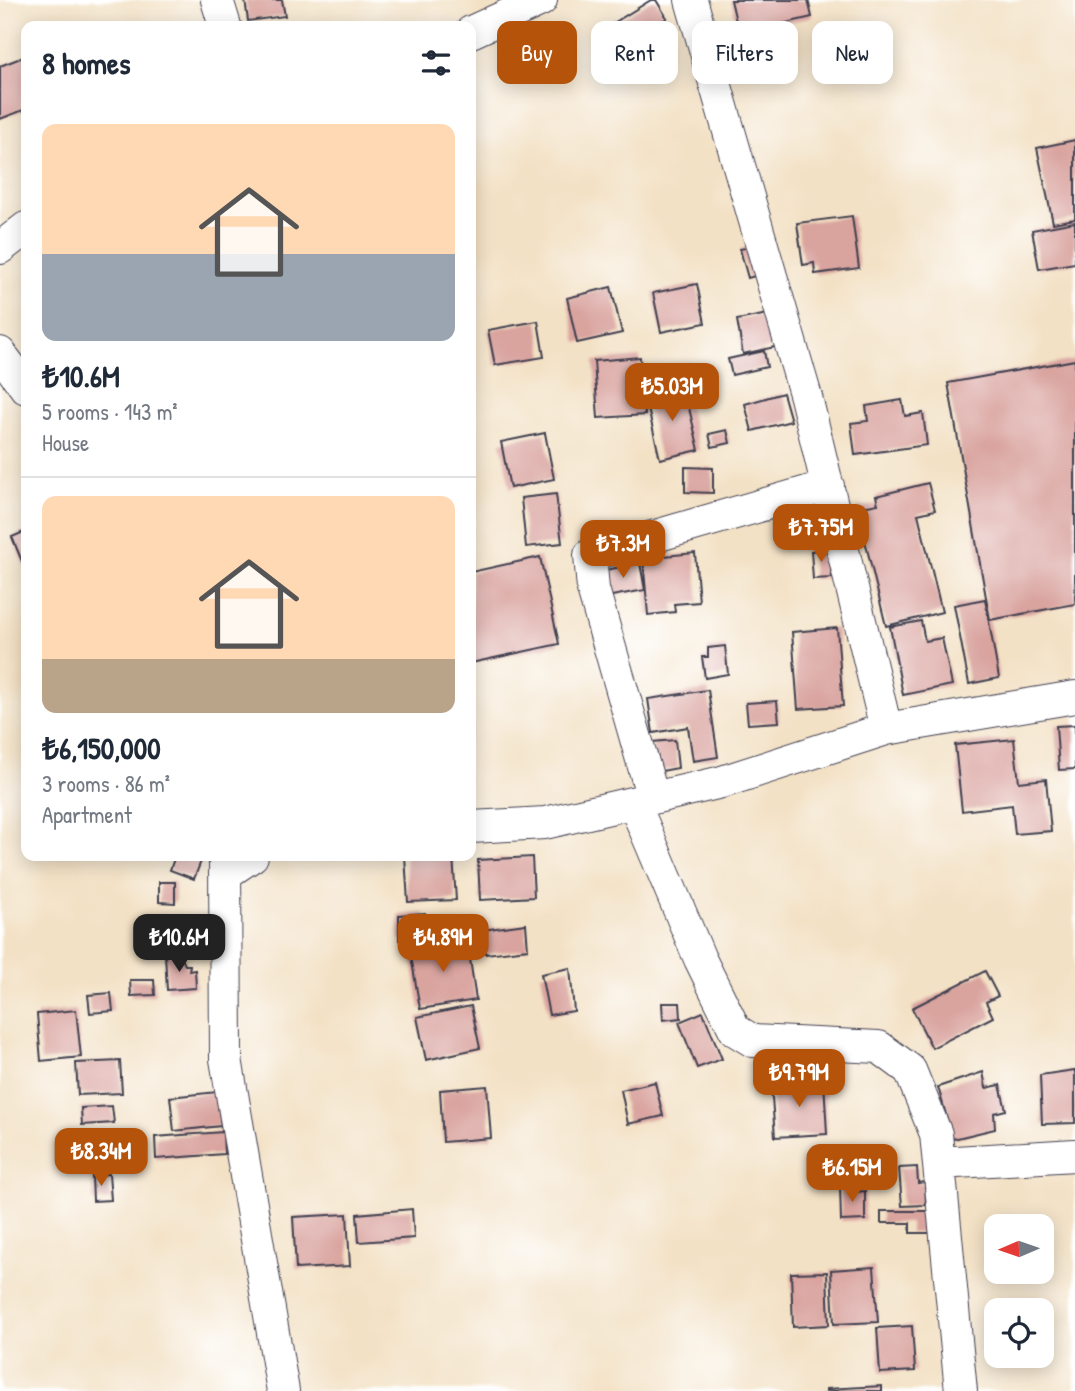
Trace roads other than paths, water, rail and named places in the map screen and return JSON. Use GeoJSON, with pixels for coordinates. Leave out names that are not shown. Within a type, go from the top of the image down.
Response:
{"type":"FeatureCollection","features":[{"type":"Feature","properties":{"kind":"street"},"geometry":{"type":"LineString","coordinates":[[217,0],[223,21]]}},
{"type":"Feature","properties":{"kind":"street"},"geometry":{"type":"LineString","coordinates":[[476,30],[541,0]]}},
{"type":"Feature","properties":{"kind":"street"},"geometry":{"type":"LineString","coordinates":[[691,0],[806,397],[886,729]]}},
{"type":"Feature","properties":{"kind":"street"},"geometry":{"type":"LineString","coordinates":[[0,248],[21,232]]}},
{"type":"Feature","properties":{"kind":"street"},"geometry":{"type":"LineString","coordinates":[[0,354],[21,381]]}},
{"type":"Feature","properties":{"kind":"street"},"geometry":{"type":"LineString","coordinates":[[828,486],[590,555],[593,589],[644,801],[700,959],[735,1030],[753,1041],[879,1047],[910,1070],[936,1135],[961,1391]]}},
{"type":"Feature","properties":{"kind":"street"},"geometry":{"type":"LineString","coordinates":[[476,827],[545,823],[722,782],[886,729],[1075,697]]}},
{"type":"Feature","properties":{"kind":"street"},"geometry":{"type":"LineString","coordinates":[[225,865],[226,1059],[282,1391]]}},
{"type":"Feature","properties":{"kind":"street"},"geometry":{"type":"LineString","coordinates":[[939,1163],[1075,1155]]}}]}
